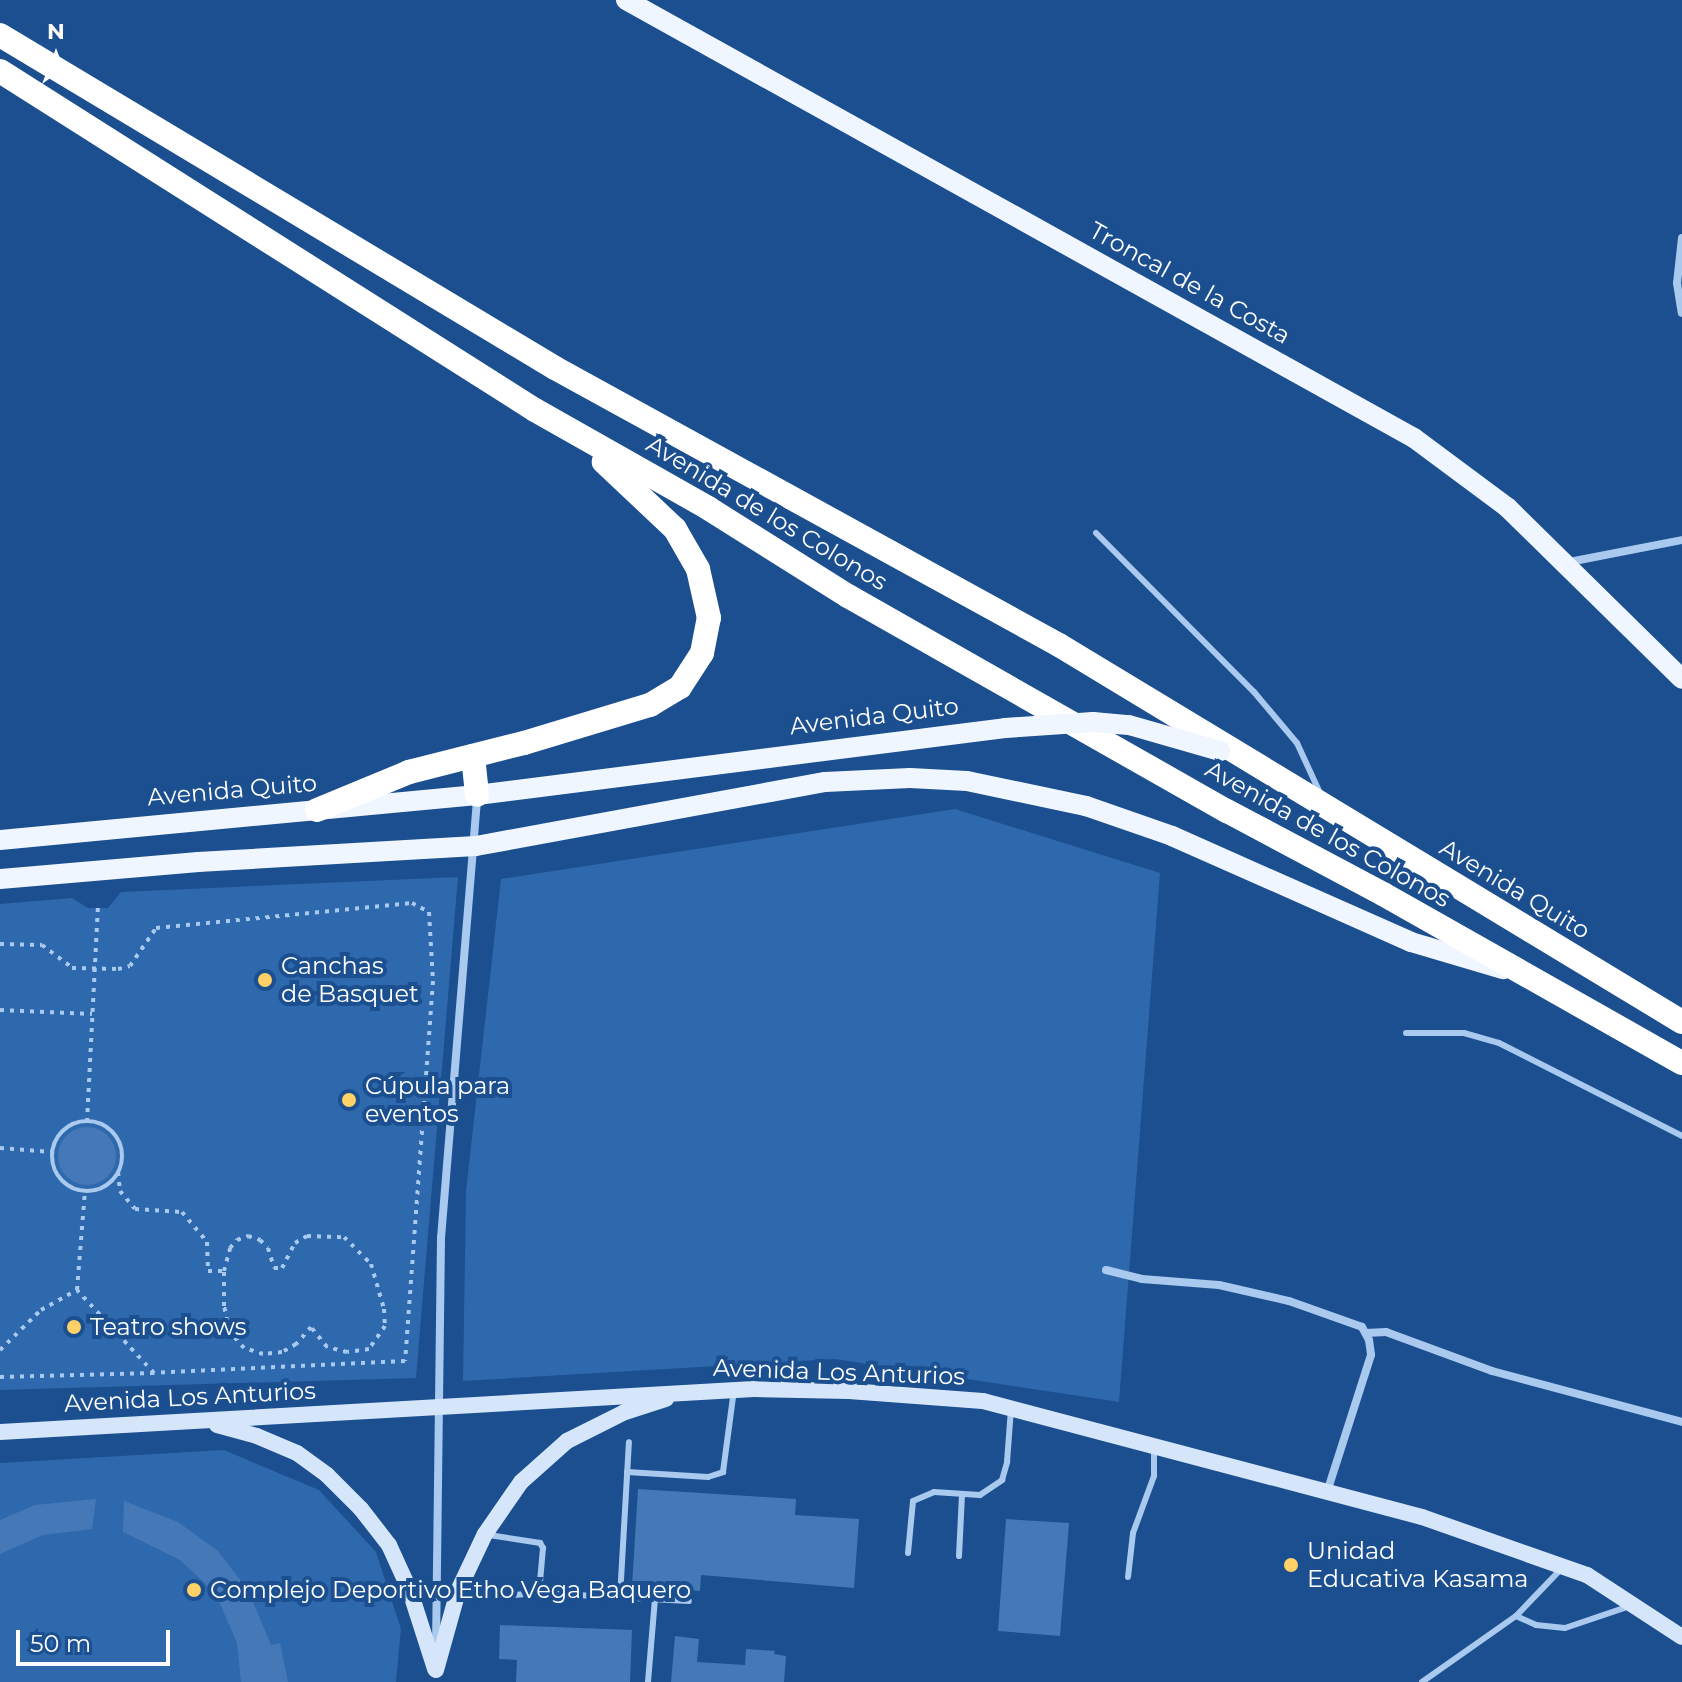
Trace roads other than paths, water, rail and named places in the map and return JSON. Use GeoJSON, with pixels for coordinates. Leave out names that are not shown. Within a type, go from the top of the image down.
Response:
{"type":"FeatureCollection","features":[{"type":"Feature","properties":{"kind":"highway","name":"Avenida de los Colonos"},"geometry":{"type":"LineString","coordinates":[[0,35],[555,368],[1059,645],[1316,802]]}},
{"type":"Feature","properties":{"kind":"highway","name":"Avenida de los Colonos"},"geometry":{"type":"LineString","coordinates":[[0,71],[535,410],[708,508],[848,596],[1522,975]]}},
{"type":"Feature","properties":{"kind":"highway"},"geometry":{"type":"LineString","coordinates":[[317,810],[409,772],[650,705],[680,687],[702,653],[709,618],[698,569],[675,529],[622,476],[535,410]]}},
{"type":"Feature","properties":{"kind":"highway"},"geometry":{"type":"LineString","coordinates":[[473,756],[477,795]]}},
{"type":"Feature","properties":{"kind":"highway","name":"Avenida Quito"},"geometry":{"type":"LineString","coordinates":[[1316,802],[1682,1022]]}},
{"type":"Feature","properties":{"kind":"highway"},"geometry":{"type":"LineString","coordinates":[[1522,975],[1682,1063]]}},
{"type":"Feature","properties":{"kind":"main road","name":"Troncal de la Costa"},"geometry":{"type":"LineString","coordinates":[[626,0],[1414,438],[1507,507],[1682,679]]}},
{"type":"Feature","properties":{"kind":"main road","name":"Avenida Quito"},"geometry":{"type":"LineString","coordinates":[[0,840],[477,795],[1005,728],[1093,722],[1129,725],[1220,751],[1316,802]]}},
{"type":"Feature","properties":{"kind":"main road"},"geometry":{"type":"LineString","coordinates":[[0,879],[198,862],[476,846],[825,782],[910,778],[967,781],[1056,798],[1144,826],[1411,942],[1522,975]]}},
{"type":"Feature","properties":{"kind":"street"},"geometry":{"type":"LineString","coordinates":[[1682,238],[1677,283],[1682,313]]}},
{"type":"Feature","properties":{"kind":"street"},"geometry":{"type":"LineString","coordinates":[[1564,563],[1682,540]]}},
{"type":"Feature","properties":{"kind":"street"},"geometry":{"type":"LineString","coordinates":[[435,1676],[441,1238],[476,846],[477,795]]}},
{"type":"Feature","properties":{"kind":"street"},"geometry":{"type":"LineString","coordinates":[[1106,1270],[1142,1279],[1219,1285],[1289,1301],[1357,1322],[1366,1333],[1371,1355],[1327,1492]]}},
{"type":"Feature","properties":{"kind":"street"},"geometry":{"type":"LineString","coordinates":[[1366,1333],[1386,1332],[1492,1371],[1682,1422]]}},
{"type":"Feature","properties":{"kind":"street","name":"Avenida Los Anturios"},"geometry":{"type":"LineString","coordinates":[[0,1432],[734,1389],[849,1391],[983,1401],[1422,1517],[1587,1575],[1636,1603],[1682,1637]]}},
{"type":"Feature","properties":{"kind":"street"},"geometry":{"type":"LineString","coordinates":[[435,1676],[458,1591],[485,1534],[521,1482],[567,1441],[625,1412],[691,1391]]}},
{"type":"Feature","properties":{"kind":"street"},"geometry":{"type":"LineString","coordinates":[[198,1420],[257,1436],[297,1453],[327,1475],[361,1509],[389,1545],[410,1591],[435,1676]]}},
{"type":"Feature","properties":{"kind":"lane"},"geometry":{"type":"LineString","coordinates":[[1096,533],[1254,692],[1297,743],[1316,802]]}},
{"type":"Feature","properties":{"kind":"lane"},"geometry":{"type":"LineString","coordinates":[[1406,1033],[1464,1033],[1499,1043],[1682,1136]]}},
{"type":"Feature","properties":{"kind":"lane"},"geometry":{"type":"LineString","coordinates":[[627,1472],[708,1477],[723,1472],[734,1389]]}},
{"type":"Feature","properties":{"kind":"lane"},"geometry":{"type":"LineString","coordinates":[[908,1553],[913,1501],[934,1492],[962,1495],[989,1492],[1002,1480],[1007,1462],[1011,1409]]}},
{"type":"Feature","properties":{"kind":"lane"},"geometry":{"type":"LineString","coordinates":[[620,1597],[629,1442]]}},
{"type":"Feature","properties":{"kind":"lane"},"geometry":{"type":"LineString","coordinates":[[1128,1577],[1133,1533],[1154,1476],[1155,1446]]}},
{"type":"Feature","properties":{"kind":"lane"},"geometry":{"type":"LineString","coordinates":[[959,1556],[962,1495]]}},
{"type":"Feature","properties":{"kind":"lane"},"geometry":{"type":"LineString","coordinates":[[485,1534],[540,1543],[543,1548],[539,1593]]}},
{"type":"Feature","properties":{"kind":"lane"},"geometry":{"type":"LineString","coordinates":[[1422,1682],[1516,1616],[1564,1566]]}},
{"type":"Feature","properties":{"kind":"lane"},"geometry":{"type":"LineString","coordinates":[[514,1595],[539,1593],[689,1601]]}},
{"type":"Feature","properties":{"kind":"lane"},"geometry":{"type":"LineString","coordinates":[[648,1682],[655,1599]]}},
{"type":"Feature","properties":{"kind":"lane"},"geometry":{"type":"LineString","coordinates":[[1516,1616],[1536,1625],[1565,1628],[1593,1621],[1636,1603]]}},
{"type":"Feature","properties":{"kind":"place","name":"Canchas de Basquet"},"geometry":{"type":"Point","coordinates":[265,980]}},
{"type":"Feature","properties":{"kind":"place","name":"Cúpula para eventos"},"geometry":{"type":"Point","coordinates":[349,1100]}},
{"type":"Feature","properties":{"kind":"place","name":"Teatro shows"},"geometry":{"type":"Point","coordinates":[74,1327]}},
{"type":"Feature","properties":{"kind":"place","name":"Unidad Educativa Kasama"},"geometry":{"type":"Point","coordinates":[1291,1565]}},
{"type":"Feature","properties":{"kind":"place","name":"Complejo Deportivo Etho Vega Baquero"},"geometry":{"type":"Point","coordinates":[194,1590]}}]}
